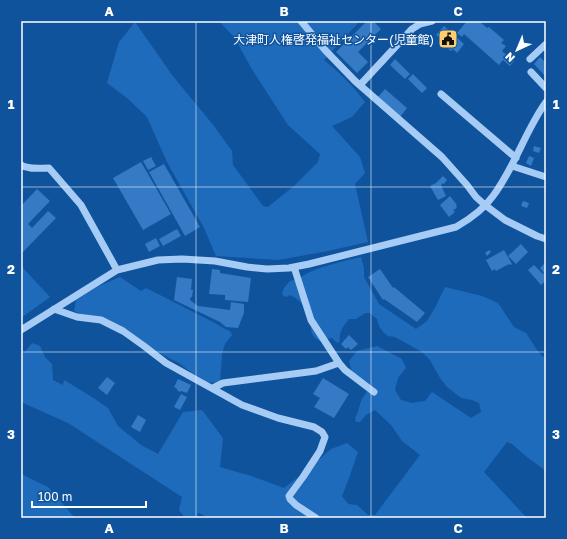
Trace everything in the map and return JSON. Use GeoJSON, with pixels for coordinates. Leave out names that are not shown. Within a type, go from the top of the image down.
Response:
{"type":"FeatureCollection","features":[{"type":"Feature","properties":{"kind":"street"},"geometry":{"type":"LineString","coordinates":[[301,21],[325,50],[360,85],[442,158],[476,197],[505,220],[546,239]]}},
{"type":"Feature","properties":{"kind":"street"},"geometry":{"type":"LineString","coordinates":[[360,85],[412,29],[420,24],[432,21]]}},
{"type":"Feature","properties":{"kind":"street"},"geometry":{"type":"LineString","coordinates":[[530,59],[546,44]]}},
{"type":"Feature","properties":{"kind":"street"},"geometry":{"type":"LineString","coordinates":[[531,72],[546,88]]}},
{"type":"Feature","properties":{"kind":"street"},"geometry":{"type":"LineString","coordinates":[[441,94],[516,158]]}},
{"type":"Feature","properties":{"kind":"street"},"geometry":{"type":"LineString","coordinates":[[21,330],[117,270],[158,260],[182,259],[215,261],[247,267],[294,267],[456,228],[469,220],[494,196],[512,166],[539,112],[546,102]]}},
{"type":"Feature","properties":{"kind":"street"},"geometry":{"type":"LineString","coordinates":[[21,165],[25,167],[50,168],[81,205],[117,270]]}},
{"type":"Feature","properties":{"kind":"street"},"geometry":{"type":"LineString","coordinates":[[512,166],[546,177]]}},
{"type":"Feature","properties":{"kind":"street"},"geometry":{"type":"LineString","coordinates":[[294,267],[311,320],[344,370],[374,392]]}},
{"type":"Feature","properties":{"kind":"street"},"geometry":{"type":"LineString","coordinates":[[54,309],[77,316],[101,320],[123,331],[166,363],[242,405],[278,418],[314,427],[322,432],[325,437],[320,451],[289,496],[296,505],[316,518]]}},
{"type":"Feature","properties":{"kind":"street"},"geometry":{"type":"LineString","coordinates":[[213,388],[223,384],[316,371],[339,363]]}},
{"type":"Feature","properties":{"kind":"shaded area"},"geometry":{"type":"Polygon","coordinates":[[[219,21],[360,21],[324,60],[346,80],[365,102],[352,117],[332,126],[360,157],[365,173],[355,184],[368,242],[278,260],[216,256],[204,228],[167,162],[147,117],[127,98],[107,83],[119,42],[135,22],[172,75],[214,126],[232,151],[233,165],[263,206],[268,207],[294,186],[318,162],[320,154],[288,125],[253,71],[234,37],[219,21]]]}},
{"type":"Feature","properties":{"kind":"shaded area"},"geometry":{"type":"Polygon","coordinates":[[[361,257],[364,268],[364,277],[379,304],[416,329],[427,321],[445,287],[482,296],[498,303],[514,327],[526,333],[537,350],[546,358],[546,471],[512,444],[507,442],[484,472],[527,518],[209,518],[199,513],[195,518],[185,518],[179,510],[182,497],[68,423],[21,402],[21,353],[23,354],[32,343],[40,346],[45,357],[52,364],[53,380],[63,385],[64,380],[108,408],[118,426],[141,445],[158,454],[183,412],[202,410],[223,438],[220,467],[284,488],[331,449],[347,443],[358,452],[342,496],[348,504],[357,505],[368,515],[375,515],[420,455],[402,441],[391,425],[375,410],[366,415],[360,422],[356,422],[355,418],[361,401],[372,385],[352,372],[349,361],[357,351],[377,346],[402,359],[406,368],[398,378],[395,390],[401,400],[412,403],[425,401],[432,392],[471,418],[481,412],[479,403],[461,398],[447,387],[430,360],[422,352],[395,337],[388,336],[383,332],[377,319],[370,313],[365,313],[356,319],[349,319],[342,329],[340,341],[338,343],[332,338],[323,342],[312,334],[308,316],[302,304],[295,297],[290,295],[287,297],[282,294],[284,288],[290,281],[296,280],[322,267],[361,257]]]}},
{"type":"Feature","properties":{"kind":"shaded area"},"geometry":{"type":"Polygon","coordinates":[[[21,266],[50,297],[21,318],[21,266]]]}},
{"type":"Feature","properties":{"kind":"shaded area"},"geometry":{"type":"Polygon","coordinates":[[[120,277],[141,291],[146,288],[230,331],[232,335],[225,344],[222,354],[220,383],[208,382],[192,373],[179,363],[152,349],[124,329],[74,311],[76,300],[99,286],[120,277]]]}},
{"type":"Feature","properties":{"kind":"shaded area"},"geometry":{"type":"Polygon","coordinates":[[[21,474],[48,487],[75,518],[21,518],[21,474]]]}},
{"type":"Feature","properties":{"kind":"building"},"geometry":{"type":"Polygon","coordinates":[[[367,21],[373,21],[381,29],[358,52],[368,62],[357,73],[336,52],[367,21]]]}},
{"type":"Feature","properties":{"kind":"building"},"geometry":{"type":"Polygon","coordinates":[[[467,21],[479,21],[487,28],[489,27],[504,40],[501,43],[506,46],[502,51],[514,61],[510,66],[503,60],[499,65],[464,34],[462,37],[457,33],[467,21]]]}},
{"type":"Feature","properties":{"kind":"building"},"geometry":{"type":"Polygon","coordinates":[[[444,26],[464,44],[457,53],[453,49],[451,51],[440,42],[442,40],[436,35],[444,26]]]}},
{"type":"Feature","properties":{"kind":"building"},"geometry":{"type":"Polygon","coordinates":[[[540,57],[546,63],[546,77],[534,64],[540,57]]]}},
{"type":"Feature","properties":{"kind":"building"},"geometry":{"type":"Polygon","coordinates":[[[395,59],[410,74],[405,79],[390,65],[395,59]]]}},
{"type":"Feature","properties":{"kind":"building"},"geometry":{"type":"Polygon","coordinates":[[[413,74],[427,88],[422,93],[408,79],[413,74]]]}},
{"type":"Feature","properties":{"kind":"building"},"geometry":{"type":"Polygon","coordinates":[[[385,89],[407,108],[400,117],[377,98],[385,89]]]}},
{"type":"Feature","properties":{"kind":"building"},"geometry":{"type":"Polygon","coordinates":[[[534,146],[541,148],[539,153],[533,151],[534,146]]]}},
{"type":"Feature","properties":{"kind":"building"},"geometry":{"type":"Polygon","coordinates":[[[529,156],[534,158],[531,166],[526,163],[529,156]]]}},
{"type":"Feature","properties":{"kind":"building"},"geometry":{"type":"Polygon","coordinates":[[[151,157],[156,166],[148,170],[143,161],[151,157]]]}},
{"type":"Feature","properties":{"kind":"building"},"geometry":{"type":"Polygon","coordinates":[[[141,162],[171,214],[143,230],[113,178],[141,162]]]}},
{"type":"Feature","properties":{"kind":"building"},"geometry":{"type":"Polygon","coordinates":[[[164,164],[200,227],[185,236],[149,172],[164,164]]]}},
{"type":"Feature","properties":{"kind":"building"},"geometry":{"type":"Polygon","coordinates":[[[443,176],[447,180],[441,185],[446,196],[438,200],[430,186],[436,183],[443,176]]]}},
{"type":"Feature","properties":{"kind":"building"},"geometry":{"type":"Polygon","coordinates":[[[37,189],[50,201],[28,224],[32,228],[48,211],[56,218],[21,254],[21,206],[37,189]]]}},
{"type":"Feature","properties":{"kind":"building"},"geometry":{"type":"Polygon","coordinates":[[[450,196],[457,205],[457,208],[453,210],[455,212],[449,217],[440,205],[450,196]]]}},
{"type":"Feature","properties":{"kind":"building"},"geometry":{"type":"Polygon","coordinates":[[[523,201],[529,203],[527,208],[521,206],[523,201]]]}},
{"type":"Feature","properties":{"kind":"building"},"geometry":{"type":"Polygon","coordinates":[[[177,229],[181,236],[163,246],[159,239],[177,229]]]}},
{"type":"Feature","properties":{"kind":"building"},"geometry":{"type":"Polygon","coordinates":[[[156,238],[160,246],[149,252],[145,244],[156,238]]]}},
{"type":"Feature","properties":{"kind":"building"},"geometry":{"type":"Polygon","coordinates":[[[521,244],[528,252],[516,264],[508,256],[521,244]]]}},
{"type":"Feature","properties":{"kind":"building"},"geometry":{"type":"Polygon","coordinates":[[[489,250],[491,252],[487,256],[485,253],[489,250]]]}},
{"type":"Feature","properties":{"kind":"building"},"geometry":{"type":"Polygon","coordinates":[[[504,250],[512,264],[509,264],[496,271],[495,269],[492,271],[486,260],[504,250]]]}},
{"type":"Feature","properties":{"kind":"building"},"geometry":{"type":"Polygon","coordinates":[[[545,263],[546,280],[541,285],[528,270],[534,265],[543,274],[544,273],[540,268],[545,263]]]}},
{"type":"Feature","properties":{"kind":"building"},"geometry":{"type":"Polygon","coordinates":[[[212,269],[220,270],[220,273],[251,278],[248,302],[225,300],[225,295],[209,294],[212,269]]]}},
{"type":"Feature","properties":{"kind":"building"},"geometry":{"type":"Polygon","coordinates":[[[380,269],[393,288],[394,287],[425,313],[417,322],[384,299],[383,300],[368,277],[380,269]]]}},
{"type":"Feature","properties":{"kind":"building"},"geometry":{"type":"Polygon","coordinates":[[[177,277],[192,279],[191,290],[193,290],[190,300],[198,306],[230,310],[231,302],[244,304],[244,313],[238,328],[226,327],[220,322],[174,300],[177,277]]]}},
{"type":"Feature","properties":{"kind":"building"},"geometry":{"type":"Polygon","coordinates":[[[349,335],[358,344],[351,350],[348,347],[346,349],[341,344],[349,335]]]}},
{"type":"Feature","properties":{"kind":"building"},"geometry":{"type":"Polygon","coordinates":[[[107,377],[115,383],[107,395],[98,388],[107,377]]]}},
{"type":"Feature","properties":{"kind":"building"},"geometry":{"type":"Polygon","coordinates":[[[323,378],[349,394],[334,418],[314,407],[320,398],[313,394],[323,378]]]}},
{"type":"Feature","properties":{"kind":"building"},"geometry":{"type":"Polygon","coordinates":[[[178,379],[191,385],[187,393],[180,392],[174,387],[178,379]]]}},
{"type":"Feature","properties":{"kind":"building"},"geometry":{"type":"Polygon","coordinates":[[[181,394],[187,397],[180,410],[174,407],[181,394]]]}},
{"type":"Feature","properties":{"kind":"building"},"geometry":{"type":"Polygon","coordinates":[[[138,415],[146,420],[140,432],[131,427],[138,415]]]}},
{"type":"Feature","properties":{"kind":"place","name":"大津町人権啓発福祉センター(児童館)"},"geometry":{"type":"Point","coordinates":[448,39]}}]}
